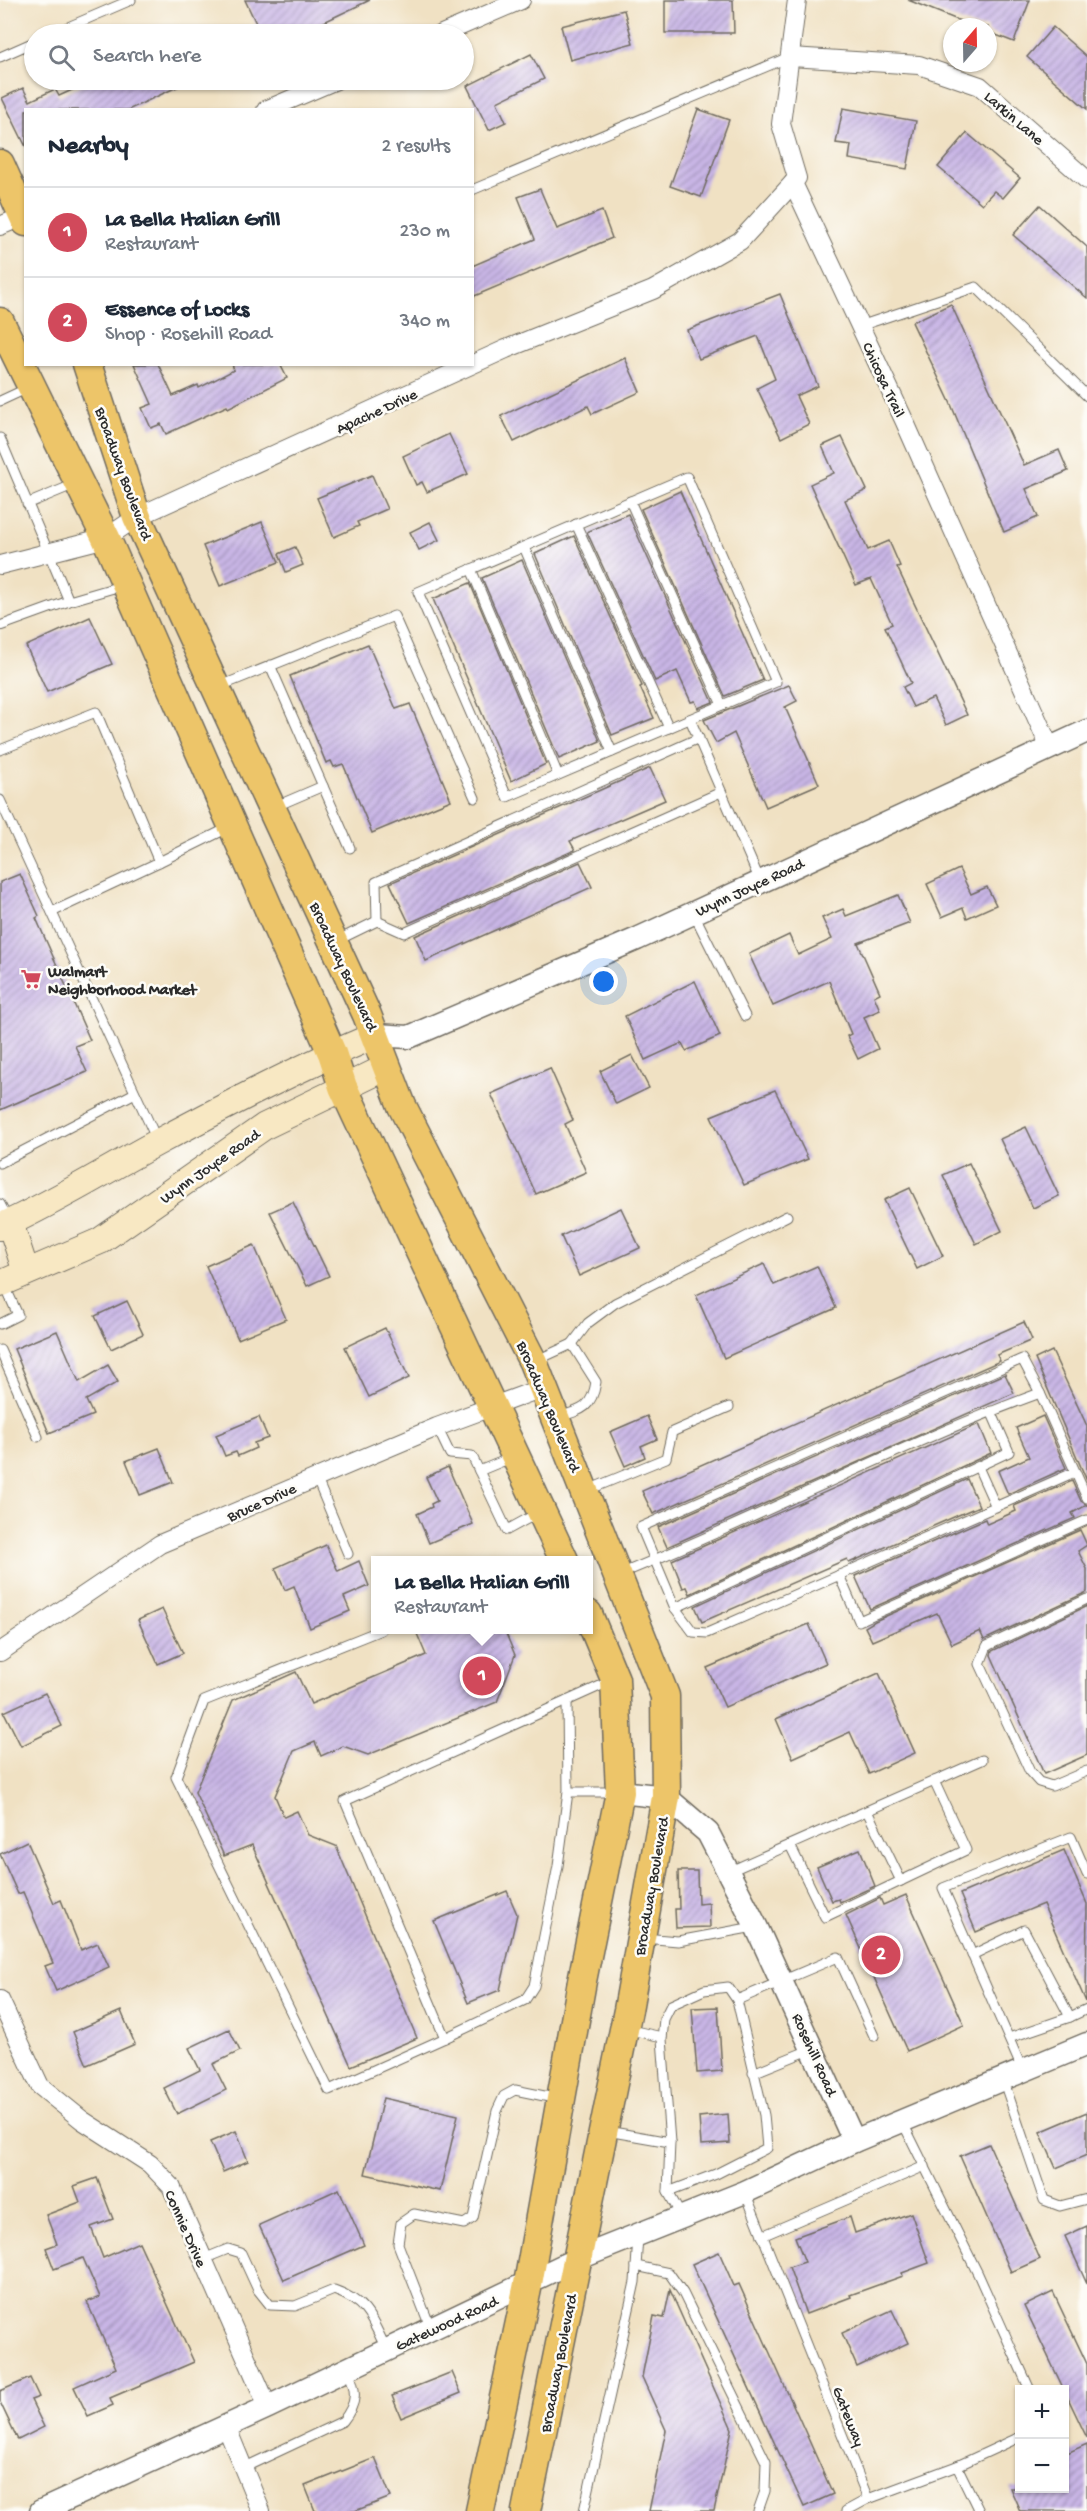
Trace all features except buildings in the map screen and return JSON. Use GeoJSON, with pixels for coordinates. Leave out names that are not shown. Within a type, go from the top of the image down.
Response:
{"type":"FeatureCollection","features":[{"type":"Feature","properties":{"kind":"main road"},"geometry":{"type":"LineString","coordinates":[[0,164],[19,220]]}},
{"type":"Feature","properties":{"kind":"main road"},"geometry":{"type":"LineString","coordinates":[[0,322],[9,353],[32,387],[106,538],[332,1053],[343,1088],[562,1556]]}},
{"type":"Feature","properties":{"kind":"main road","name":"Broadway Boulevard"},"geometry":{"type":"LineString","coordinates":[[88,366],[137,516],[376,1035],[402,1106],[557,1418],[665,1696],[666,1797],[625,2029],[526,2511]]}},
{"type":"Feature","properties":{"kind":"main road"},"geometry":{"type":"LineString","coordinates":[[232,826],[272,808]]}},
{"type":"Feature","properties":{"kind":"main road","name":"Wynn Joyce Road"},"geometry":{"type":"LineString","coordinates":[[3,1218],[81,1188],[158,1142],[332,1053],[376,1035]]}},
{"type":"Feature","properties":{"kind":"main road","name":"Wynn Joyce Road"},"geometry":{"type":"LineString","coordinates":[[10,1279],[100,1241],[265,1126],[387,1067]]}},
{"type":"Feature","properties":{"kind":"main road"},"geometry":{"type":"LineString","coordinates":[[3,1218],[10,1279]]}},
{"type":"Feature","properties":{"kind":"main road"},"geometry":{"type":"LineString","coordinates":[[480,2511],[528,2284],[620,1792],[615,1679],[593,1626]]}},
{"type":"Feature","properties":{"kind":"street"},"geometry":{"type":"LineString","coordinates":[[465,24],[521,0]]}},
{"type":"Feature","properties":{"kind":"street","name":"Chicosa Trail"},"geometry":{"type":"LineString","coordinates":[[797,0],[781,124],[797,178],[793,183],[1050,748]]}},
{"type":"Feature","properties":{"kind":"street","name":"Larkin Lane"},"geometry":{"type":"LineString","coordinates":[[791,57],[919,65],[980,86],[1087,180]]}},
{"type":"Feature","properties":{"kind":"street"},"geometry":{"type":"LineString","coordinates":[[271,108],[313,90]]}},
{"type":"Feature","properties":{"kind":"street","name":"Apache Drive"},"geometry":{"type":"LineString","coordinates":[[474,363],[653,290],[740,241],[793,183]]}},
{"type":"Feature","properties":{"kind":"street","name":"Apache Drive"},"geometry":{"type":"LineString","coordinates":[[0,565],[106,538],[137,516],[468,366]]}},
{"type":"Feature","properties":{"kind":"street","name":"Wynn Joyce Road"},"geometry":{"type":"LineString","coordinates":[[376,1035],[409,1036],[693,912],[1087,731]]}},
{"type":"Feature","properties":{"kind":"street","name":"Wynn Joyce Road"},"geometry":{"type":"LineString","coordinates":[[387,1067],[409,1036]]}},
{"type":"Feature","properties":{"kind":"street","name":"Bruce Drive"},"geometry":{"type":"LineString","coordinates":[[0,1652],[160,1544],[492,1404],[537,1375]]}},
{"type":"Feature","properties":{"kind":"street"},"geometry":{"type":"LineString","coordinates":[[620,1792],[666,1797]]}},
{"type":"Feature","properties":{"kind":"street","name":"Rosehill Road"},"geometry":{"type":"LineString","coordinates":[[666,1797],[708,1833],[756,1926],[854,2141]]}},
{"type":"Feature","properties":{"kind":"street","name":"Connie Drive"},"geometry":{"type":"LineString","coordinates":[[0,2000],[39,2086],[82,2120],[150,2164],[171,2186],[201,2260],[268,2407]]}},
{"type":"Feature","properties":{"kind":"street"},"geometry":{"type":"LineString","coordinates":[[854,2141],[1087,2044]]}},
{"type":"Feature","properties":{"kind":"street","name":"Gatewood Road"},"geometry":{"type":"LineString","coordinates":[[41,2511],[268,2407],[577,2259],[744,2192],[854,2141]]}},
{"type":"Feature","properties":{"kind":"street"},"geometry":{"type":"LineString","coordinates":[[226,2426],[261,2511]]}},
{"type":"Feature","properties":{"kind":"lane"},"geometry":{"type":"LineString","coordinates":[[75,24],[131,0]]}},
{"type":"Feature","properties":{"kind":"lane"},"geometry":{"type":"LineString","coordinates":[[0,57],[24,46]]}},
{"type":"Feature","properties":{"kind":"lane"},"geometry":{"type":"LineString","coordinates":[[474,189],[791,57]]}},
{"type":"Feature","properties":{"kind":"lane"},"geometry":{"type":"LineString","coordinates":[[860,326],[976,287],[1087,396]]}},
{"type":"Feature","properties":{"kind":"lane"},"geometry":{"type":"LineString","coordinates":[[0,400],[32,387]]}},
{"type":"Feature","properties":{"kind":"lane"},"geometry":{"type":"LineString","coordinates":[[0,438],[69,601]]}},
{"type":"Feature","properties":{"kind":"lane"},"geometry":{"type":"LineString","coordinates":[[687,477],[776,682],[507,797],[418,592],[576,524],[687,477]]}},
{"type":"Feature","properties":{"kind":"lane"},"geometry":{"type":"LineString","coordinates":[[27,504],[79,482]]}},
{"type":"Feature","properties":{"kind":"lane"},"geometry":{"type":"LineString","coordinates":[[630,501],[722,705]]}},
{"type":"Feature","properties":{"kind":"lane"},"geometry":{"type":"LineString","coordinates":[[576,524],[669,728]]}},
{"type":"Feature","properties":{"kind":"lane"},"geometry":{"type":"LineString","coordinates":[[524,547],[612,752]]}},
{"type":"Feature","properties":{"kind":"lane"},"geometry":{"type":"LineString","coordinates":[[471,569],[558,775]]}},
{"type":"Feature","properties":{"kind":"lane"},"geometry":{"type":"LineString","coordinates":[[0,626],[69,601],[126,585]]}},
{"type":"Feature","properties":{"kind":"lane"},"geometry":{"type":"LineString","coordinates":[[216,687],[394,616],[476,798]]}},
{"type":"Feature","properties":{"kind":"lane"},"geometry":{"type":"LineString","coordinates":[[270,665],[350,848]]}},
{"type":"Feature","properties":{"kind":"lane"},"geometry":{"type":"LineString","coordinates":[[0,750],[96,712],[159,862]]}},
{"type":"Feature","properties":{"kind":"lane"},"geometry":{"type":"LineString","coordinates":[[690,718],[760,881]]}},
{"type":"Feature","properties":{"kind":"lane"},"geometry":{"type":"LineString","coordinates":[[377,921],[376,882],[699,738]]}},
{"type":"Feature","properties":{"kind":"lane"},"geometry":{"type":"LineString","coordinates":[[272,808],[323,786]]}},
{"type":"Feature","properties":{"kind":"lane"},"geometry":{"type":"LineString","coordinates":[[333,942],[377,921],[404,933],[722,792]]}},
{"type":"Feature","properties":{"kind":"lane"},"geometry":{"type":"LineString","coordinates":[[0,800],[158,1142]]}},
{"type":"Feature","properties":{"kind":"lane"},"geometry":{"type":"LineString","coordinates":[[52,912],[232,826]]}},
{"type":"Feature","properties":{"kind":"lane"},"geometry":{"type":"LineString","coordinates":[[693,912],[745,1016]]}},
{"type":"Feature","properties":{"kind":"lane"},"geometry":{"type":"LineString","coordinates":[[0,1162],[135,1093]]}},
{"type":"Feature","properties":{"kind":"lane"},"geometry":{"type":"LineString","coordinates":[[537,1375],[572,1344],[588,1323],[615,1303],[787,1216]]}},
{"type":"Feature","properties":{"kind":"lane"},"geometry":{"type":"LineString","coordinates":[[0,1324],[18,1315],[10,1279]]}},
{"type":"Feature","properties":{"kind":"lane"},"geometry":{"type":"LineString","coordinates":[[557,1418],[584,1408],[594,1396],[596,1382],[572,1344]]}},
{"type":"Feature","properties":{"kind":"lane"},"geometry":{"type":"LineString","coordinates":[[0,1350],[38,1437]]}},
{"type":"Feature","properties":{"kind":"lane"},"geometry":{"type":"LineString","coordinates":[[1075,1472],[707,1633],[693,1632],[675,1608],[641,1527],[1022,1359],[1040,1393],[1087,1498]]}},
{"type":"Feature","properties":{"kind":"lane"},"geometry":{"type":"LineString","coordinates":[[618,1575],[991,1411],[1040,1393]]}},
{"type":"Feature","properties":{"kind":"lane"},"geometry":{"type":"LineString","coordinates":[[586,1491],[666,1458],[672,1432],[729,1407]]}},
{"type":"Feature","properties":{"kind":"lane"},"geometry":{"type":"LineString","coordinates":[[675,1608],[1009,1452],[991,1411]]}},
{"type":"Feature","properties":{"kind":"lane"},"geometry":{"type":"LineString","coordinates":[[437,1427],[450,1454],[472,1456],[507,1530],[541,1511]]}},
{"type":"Feature","properties":{"kind":"lane"},"geometry":{"type":"LineString","coordinates":[[479,1471],[515,1455]]}},
{"type":"Feature","properties":{"kind":"lane"},"geometry":{"type":"LineString","coordinates":[[978,1467],[996,1507]]}},
{"type":"Feature","properties":{"kind":"lane"},"geometry":{"type":"LineString","coordinates":[[316,1477],[348,1554]]}},
{"type":"Feature","properties":{"kind":"lane"},"geometry":{"type":"LineString","coordinates":[[839,1575],[859,1621],[1087,1520]]}},
{"type":"Feature","properties":{"kind":"lane"},"geometry":{"type":"LineString","coordinates":[[1087,1599],[987,1647],[980,1664],[1030,1772],[1039,1782],[1052,1786],[1087,1771]]}},
{"type":"Feature","properties":{"kind":"lane"},"geometry":{"type":"LineString","coordinates":[[371,1633],[204,1701],[176,1777],[329,2090],[525,2000],[534,1986],[558,1866],[568,1792],[567,1701]]}},
{"type":"Feature","properties":{"kind":"lane"},"geometry":{"type":"LineString","coordinates":[[445,2038],[345,1801],[615,1679]]}},
{"type":"Feature","properties":{"kind":"lane"},"geometry":{"type":"LineString","coordinates":[[728,1872],[982,1760]]}},
{"type":"Feature","properties":{"kind":"lane"},"geometry":{"type":"LineString","coordinates":[[790,1845],[825,1917],[966,1850],[934,1781]]}},
{"type":"Feature","properties":{"kind":"lane"},"geometry":{"type":"LineString","coordinates":[[568,1792],[620,1792]]}},
{"type":"Feature","properties":{"kind":"lane"},"geometry":{"type":"LineString","coordinates":[[867,1811],[901,1881]]}},
{"type":"Feature","properties":{"kind":"lane"},"geometry":{"type":"LineString","coordinates":[[1087,1874],[1071,1837],[943,1888],[1009,2038],[1013,2075],[1044,2200],[1060,2206],[1087,2199]]}},
{"type":"Feature","properties":{"kind":"lane"},"geometry":{"type":"LineString","coordinates":[[641,1938],[678,1941],[756,1926]]}},
{"type":"Feature","properties":{"kind":"lane"},"geometry":{"type":"LineString","coordinates":[[972,1955],[1024,1930],[1070,2017]]}},
{"type":"Feature","properties":{"kind":"lane"},"geometry":{"type":"LineString","coordinates":[[737,2000],[838,1957],[874,2036]]}},
{"type":"Feature","properties":{"kind":"lane"},"geometry":{"type":"LineString","coordinates":[[668,2192],[716,2174],[767,2148],[764,2115],[737,2000],[728,1987],[704,1990],[671,2005],[664,2019],[662,2037],[670,2142],[668,2192],[682,2217]]}},
{"type":"Feature","properties":{"kind":"lane"},"geometry":{"type":"LineString","coordinates":[[1009,2038],[1087,2009]]}},
{"type":"Feature","properties":{"kind":"lane"},"geometry":{"type":"LineString","coordinates":[[625,2029],[662,2037]]}},
{"type":"Feature","properties":{"kind":"lane"},"geometry":{"type":"LineString","coordinates":[[753,2073],[813,2049]]}},
{"type":"Feature","properties":{"kind":"lane"},"geometry":{"type":"LineString","coordinates":[[431,2330],[398,2244],[401,2223],[414,2214],[464,2224],[473,2218],[497,2111],[504,2096],[515,2090],[561,2099]]}},
{"type":"Feature","properties":{"kind":"lane"},"geometry":{"type":"LineString","coordinates":[[902,2121],[978,2274],[1028,2385]]}},
{"type":"Feature","properties":{"kind":"lane"},"geometry":{"type":"LineString","coordinates":[[604,2130],[670,2142]]}},
{"type":"Feature","properties":{"kind":"lane"},"geometry":{"type":"LineString","coordinates":[[762,2236],[925,2166]]}},
{"type":"Feature","properties":{"kind":"lane","name":"Gateway"},"geometry":{"type":"LineString","coordinates":[[744,2192],[868,2499]]}},
{"type":"Feature","properties":{"kind":"lane"},"geometry":{"type":"LineString","coordinates":[[584,2511],[635,2282],[638,2235]]}},
{"type":"Feature","properties":{"kind":"lane"},"geometry":{"type":"LineString","coordinates":[[201,2260],[228,2249],[241,2253],[258,2290],[270,2305],[295,2306],[334,2290],[352,2296],[367,2311],[387,2351]]}},
{"type":"Feature","properties":{"kind":"lane"},"geometry":{"type":"LineString","coordinates":[[636,2266],[669,2273],[688,2304],[766,2462],[765,2492],[758,2511]]}},
{"type":"Feature","properties":{"kind":"lane"},"geometry":{"type":"LineString","coordinates":[[243,2468],[344,2421],[353,2408],[356,2397],[355,2385],[347,2369]]}},
{"type":"Feature","properties":{"kind":"lane"},"geometry":{"type":"LineString","coordinates":[[846,2511],[868,2499],[957,2466],[1016,2439]]}},
{"type":"Feature","properties":{"kind":"lane"},"geometry":{"type":"LineString","coordinates":[[957,2466],[979,2511]]}},
{"type":"Feature","properties":{"kind":"place","name":"Walmart Neighborhood Market"},"geometry":{"type":"Point","coordinates":[31,979]}},
{"type":"Feature","properties":{"kind":"place","name":"La Bella Italian Grill"},"geometry":{"type":"Point","coordinates":[482,1676]}},
{"type":"Feature","properties":{"kind":"place","name":"Essence of Locks"},"geometry":{"type":"Point","coordinates":[881,1955]}}]}
